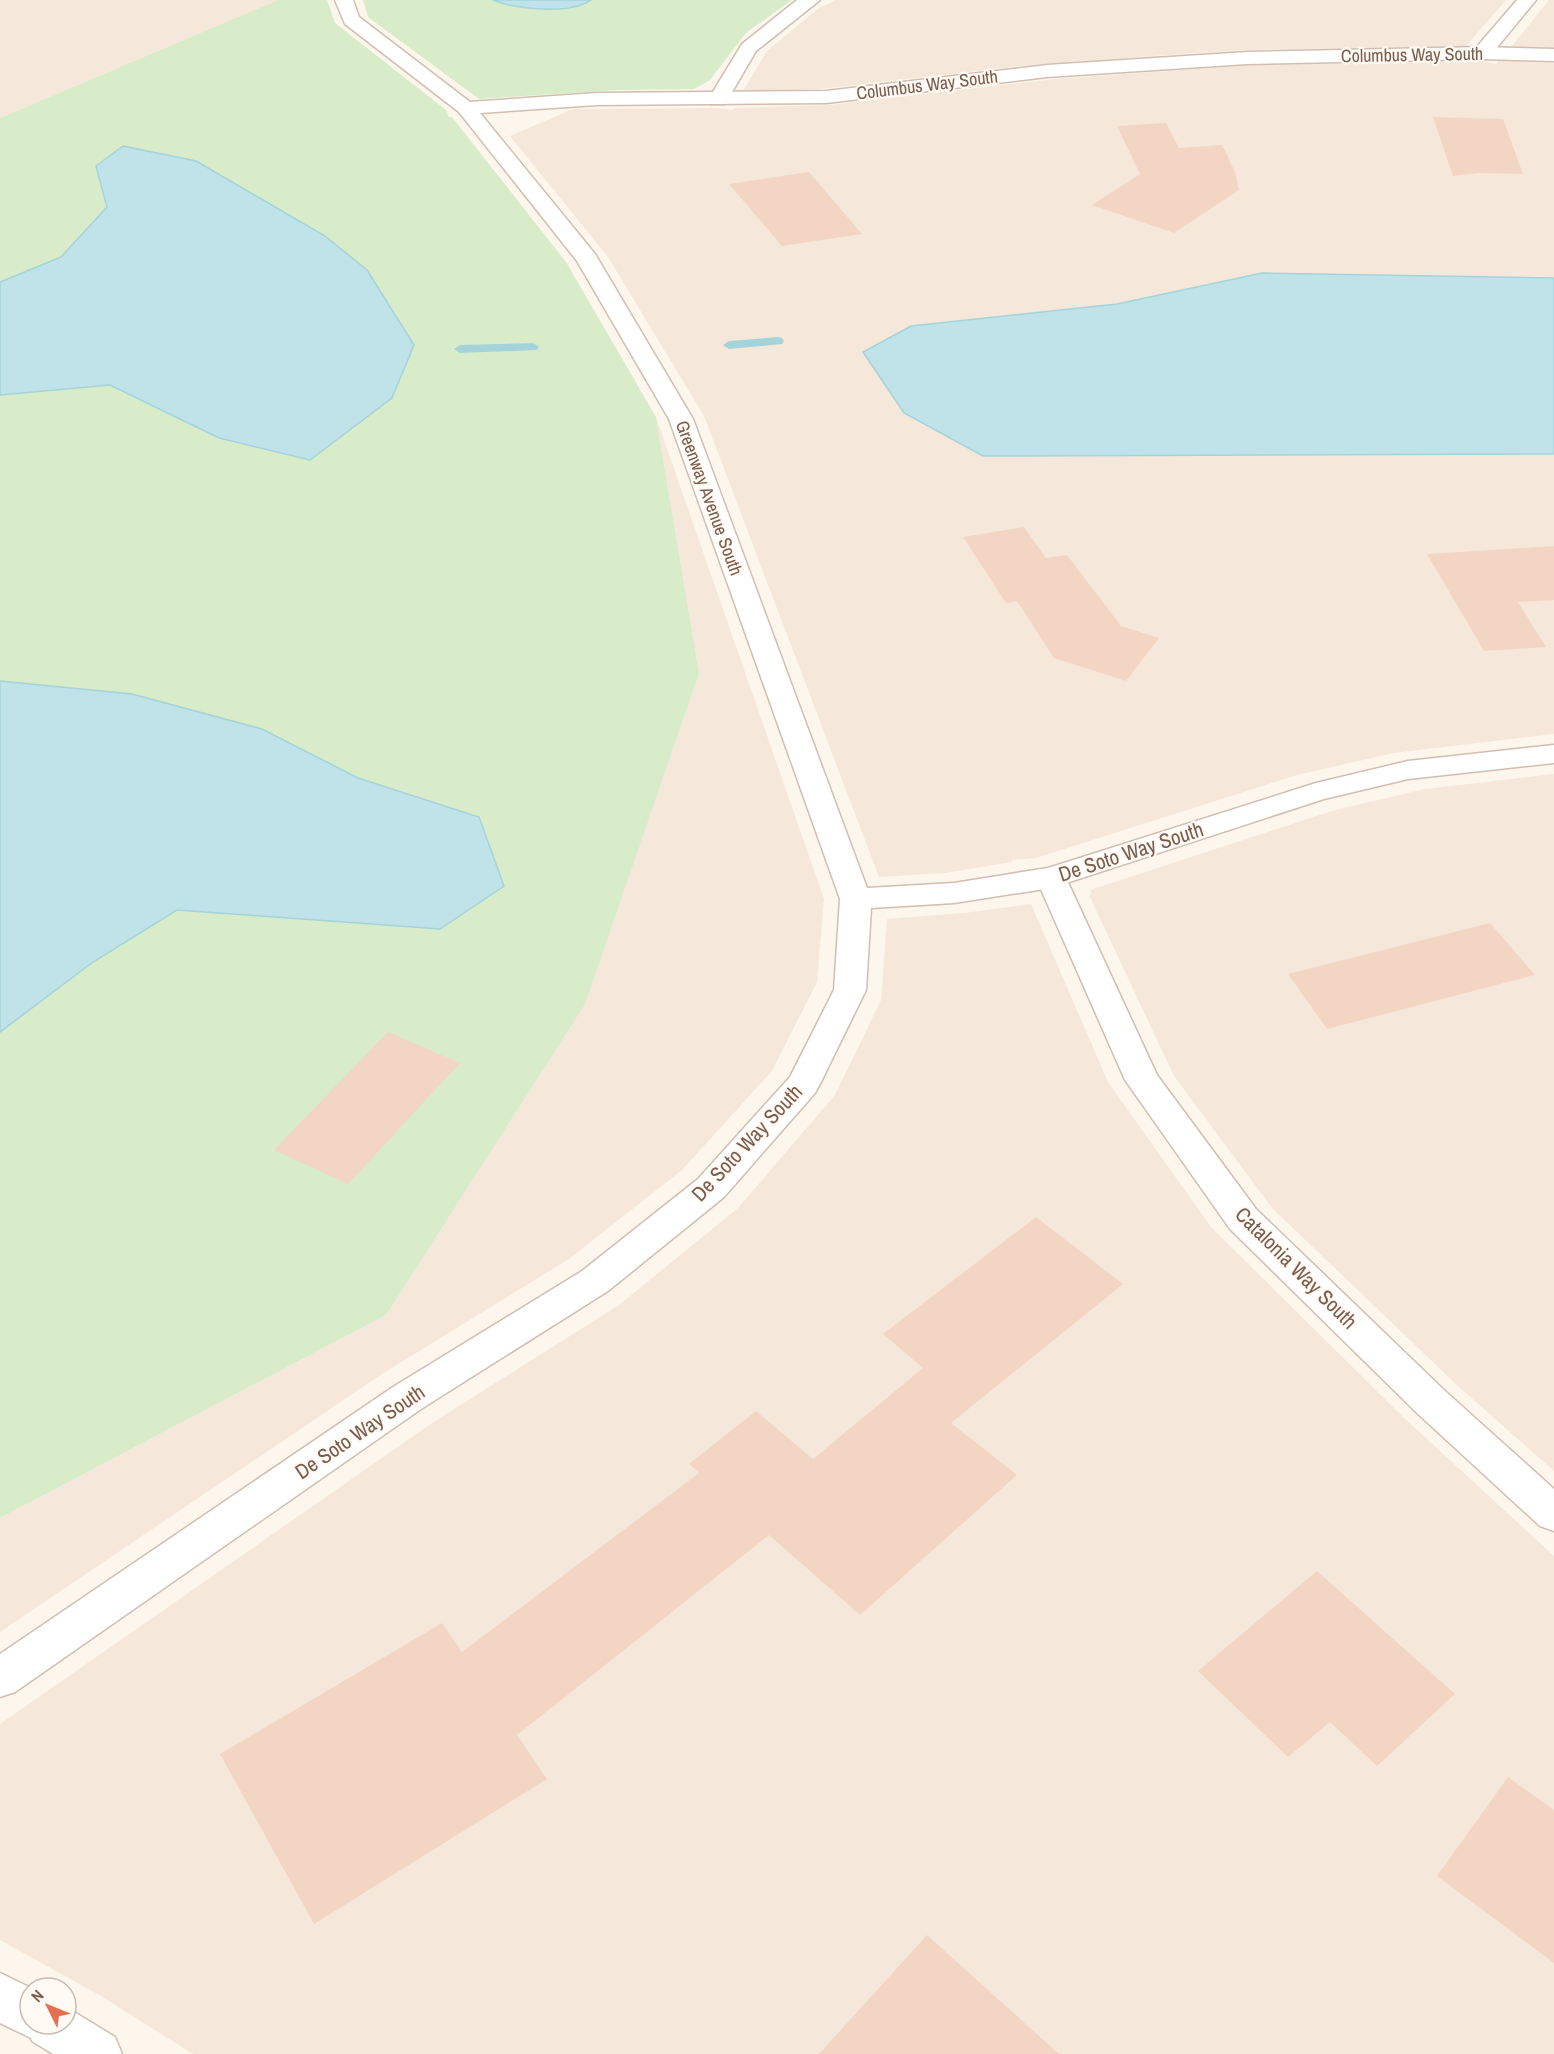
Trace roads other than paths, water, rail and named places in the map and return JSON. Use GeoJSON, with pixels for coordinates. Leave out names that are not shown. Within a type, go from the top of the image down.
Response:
{"type":"FeatureCollection","features":[{"type":"Feature","properties":{"kind":"street"},"geometry":{"type":"LineString","coordinates":[[344,0],[351,20],[465,108]]}},
{"type":"Feature","properties":{"kind":"street"},"geometry":{"type":"LineString","coordinates":[[718,100],[748,48],[811,0]]}},
{"type":"Feature","properties":{"kind":"street"},"geometry":{"type":"LineString","coordinates":[[1482,53],[1527,0]]}},
{"type":"Feature","properties":{"kind":"street","name":"Columbus Way South"},"geometry":{"type":"LineString","coordinates":[[465,108],[597,99],[718,100],[826,97],[1047,71],[1247,58],[1482,53],[1554,55]]}},
{"type":"Feature","properties":{"kind":"street","name":"Greenway Avenue South"},"geometry":{"type":"LineString","coordinates":[[465,108],[587,259],[681,419],[856,899]]}},
{"type":"Feature","properties":{"kind":"street","name":"De Soto Way South"},"geometry":{"type":"LineString","coordinates":[[0,1678],[407,1398],[595,1281],[711,1188],[803,1084],[850,990],[856,899],[954,892],[1050,878],[1316,792],[1408,770],[1554,754]]}},
{"type":"Feature","properties":{"kind":"street","name":"Catalonia Way South"},"geometry":{"type":"LineString","coordinates":[[1050,878],[1142,1080],[1243,1219],[1431,1402],[1554,1514]]}},
{"type":"Feature","properties":{"kind":"street"},"geometry":{"type":"LineString","coordinates":[[0,1997],[18,2007]]}},
{"type":"Feature","properties":{"kind":"street"},"geometry":{"type":"LineString","coordinates":[[69,2036],[98,2054]]}},
{"type":"Feature","properties":{"kind":"water"},"geometry":{"type":"Polygon","coordinates":[[[493,0],[591,0],[570,8],[543,9],[515,6],[493,0]]]}},
{"type":"Feature","properties":{"kind":"water"},"geometry":{"type":"Polygon","coordinates":[[[123,146],[196,161],[325,236],[367,270],[414,345],[392,398],[310,460],[219,438],[110,385],[0,395],[0,282],[61,257],[107,207],[96,166],[123,146]]]}},
{"type":"Feature","properties":{"kind":"water"},"geometry":{"type":"Polygon","coordinates":[[[1262,273],[1554,278],[1554,454],[983,456],[904,413],[863,352],[911,326],[1117,304],[1262,273]]]}},
{"type":"Feature","properties":{"kind":"water"},"geometry":{"type":"Polygon","coordinates":[[[0,681],[132,694],[262,729],[358,778],[479,817],[504,886],[440,929],[177,910],[93,962],[0,1032],[0,681]]]}},
{"type":"Feature","properties":{"kind":"waterway"},"geometry":{"type":"LineString","coordinates":[[729,345],[778,341]]}},
{"type":"Feature","properties":{"kind":"waterway"},"geometry":{"type":"LineString","coordinates":[[460,349],[533,347]]}}]}
